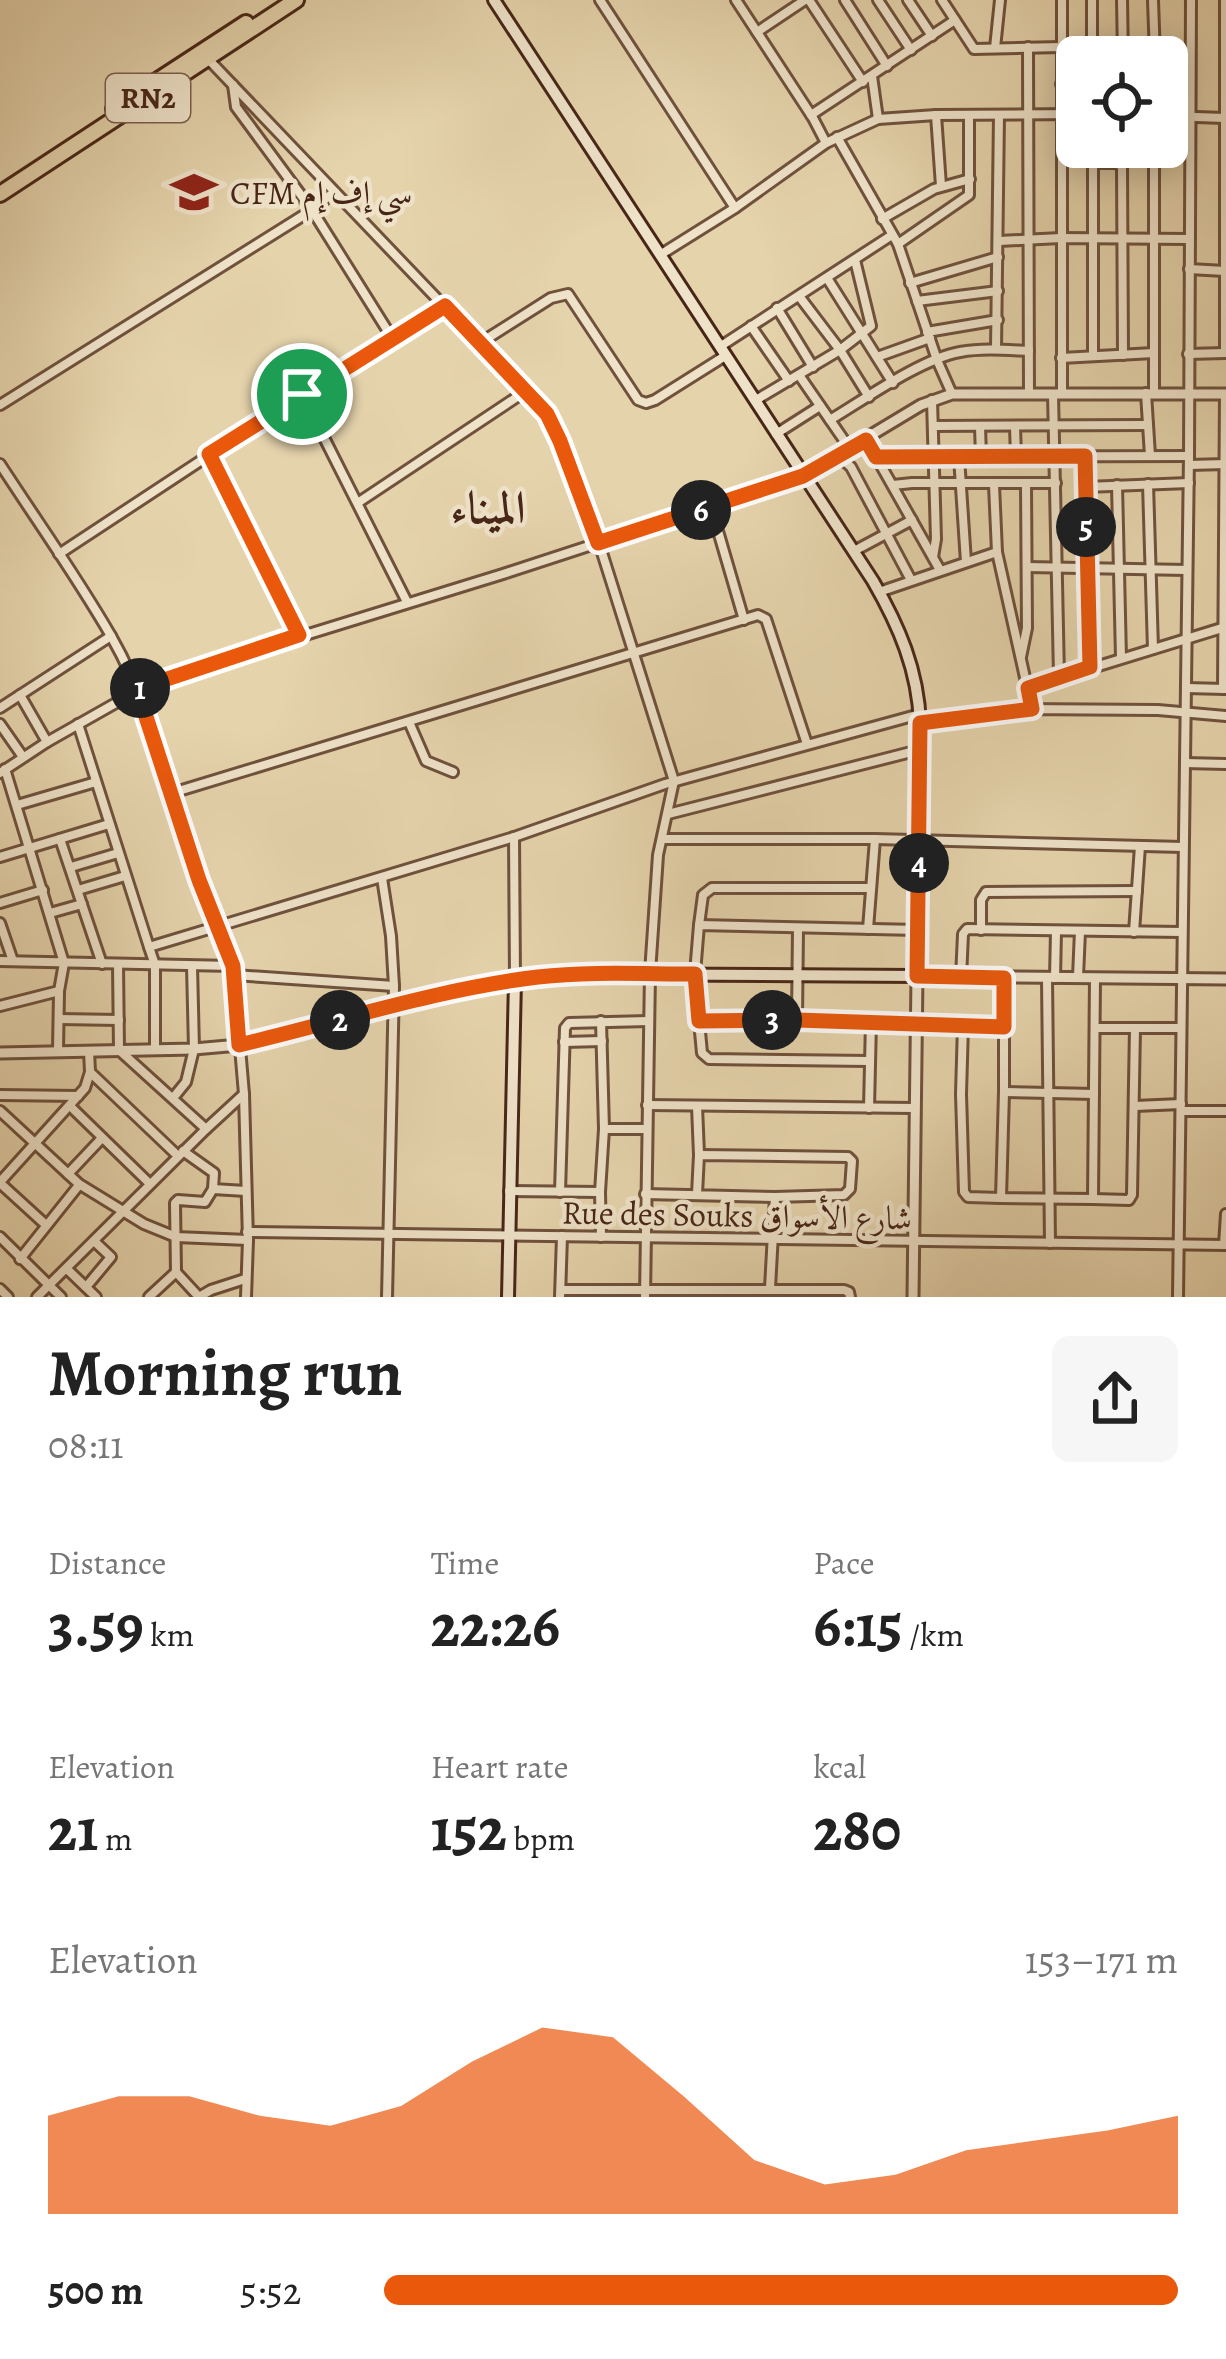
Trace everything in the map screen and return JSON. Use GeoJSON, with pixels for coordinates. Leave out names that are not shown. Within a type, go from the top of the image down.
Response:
{"type":"FeatureCollection","features":[{"type":"Feature","properties":{"kind":"highway","name":"RN2"},"geometry":{"type":"LineString","coordinates":[[0,184],[280,0]]}},
{"type":"Feature","properties":{"kind":"highway","name":"RN2"},"geometry":{"type":"LineString","coordinates":[[0,194],[296,0]]}},
{"type":"Feature","properties":{"kind":"main road"},"geometry":{"type":"LineString","coordinates":[[494,0],[879,592],[909,654],[920,719],[917,976],[571,974],[515,980],[508,1297]]}},
{"type":"Feature","properties":{"kind":"street"},"geometry":{"type":"LineString","coordinates":[[600,0],[735,208]]}},
{"type":"Feature","properties":{"kind":"street"},"geometry":{"type":"LineString","coordinates":[[736,0],[826,143]]}},
{"type":"Feature","properties":{"kind":"street"},"geometry":{"type":"LineString","coordinates":[[757,32],[807,0],[862,82]]}},
{"type":"Feature","properties":{"kind":"street"},"geometry":{"type":"LineString","coordinates":[[845,0],[887,66]]}},
{"type":"Feature","properties":{"kind":"street"},"geometry":{"type":"LineString","coordinates":[[878,0],[911,50]]}},
{"type":"Feature","properties":{"kind":"street"},"geometry":{"type":"LineString","coordinates":[[908,0],[932,36]]}},
{"type":"Feature","properties":{"kind":"street"},"geometry":{"type":"LineString","coordinates":[[942,0],[974,49],[1056,47]]}},
{"type":"Feature","properties":{"kind":"street"},"geometry":{"type":"LineString","coordinates":[[995,48],[1000,0]]}},
{"type":"Feature","properties":{"kind":"street"},"geometry":{"type":"LineString","coordinates":[[1062,0],[1062,36]]}},
{"type":"Feature","properties":{"kind":"street"},"geometry":{"type":"LineString","coordinates":[[1092,0],[1093,36]]}},
{"type":"Feature","properties":{"kind":"street"},"geometry":{"type":"LineString","coordinates":[[1122,0],[1123,36]]}},
{"type":"Feature","properties":{"kind":"street"},"geometry":{"type":"LineString","coordinates":[[1153,0],[1154,36]]}},
{"type":"Feature","properties":{"kind":"street"},"geometry":{"type":"LineString","coordinates":[[1178,1297],[1191,0]]}},
{"type":"Feature","properties":{"kind":"street"},"geometry":{"type":"LineString","coordinates":[[1188,354],[1226,353],[1226,0]]}},
{"type":"Feature","properties":{"kind":"street"},"geometry":{"type":"LineString","coordinates":[[811,115],[955,20]]}},
{"type":"Feature","properties":{"kind":"street"},"geometry":{"type":"LineString","coordinates":[[1028,47],[1029,392]]}},
{"type":"Feature","properties":{"kind":"street"},"geometry":{"type":"LineString","coordinates":[[208,59],[547,414],[598,543],[674,781],[658,855],[650,974],[645,1293]]}},
{"type":"Feature","properties":{"kind":"street"},"geometry":{"type":"LineString","coordinates":[[872,76],[878,119]]}},
{"type":"Feature","properties":{"kind":"street"},"geometry":{"type":"LineString","coordinates":[[234,83],[236,107],[312,210],[394,340]]}},
{"type":"Feature","properties":{"kind":"street"},"geometry":{"type":"LineString","coordinates":[[660,255],[826,143],[878,119],[1056,114]]}},
{"type":"Feature","properties":{"kind":"street"},"geometry":{"type":"LineString","coordinates":[[936,115],[940,186]]}},
{"type":"Feature","properties":{"kind":"street"},"geometry":{"type":"LineString","coordinates":[[480,343],[551,298],[568,295],[638,400],[655,400],[776,308],[966,199],[970,191],[969,115]]}},
{"type":"Feature","properties":{"kind":"street"},"geometry":{"type":"LineString","coordinates":[[996,350],[999,115]]}},
{"type":"Feature","properties":{"kind":"street"},"geometry":{"type":"LineString","coordinates":[[1190,117],[1225,118]]}},
{"type":"Feature","properties":{"kind":"street"},"geometry":{"type":"LineString","coordinates":[[837,137],[895,240],[952,394]]}},
{"type":"Feature","properties":{"kind":"street"},"geometry":{"type":"LineString","coordinates":[[1093,356],[1093,167],[1117,163],[1122,167],[1123,355]]}},
{"type":"Feature","properties":{"kind":"street"},"geometry":{"type":"LineString","coordinates":[[1059,676],[1055,427],[1061,358],[1061,168]]}},
{"type":"Feature","properties":{"kind":"street"},"geometry":{"type":"LineString","coordinates":[[1150,456],[1154,168]]}},
{"type":"Feature","properties":{"kind":"street"},"geometry":{"type":"LineString","coordinates":[[882,219],[940,186],[970,179]]}},
{"type":"Feature","properties":{"kind":"street"},"geometry":{"type":"LineString","coordinates":[[0,406],[334,192]]}},
{"type":"Feature","properties":{"kind":"street"},"geometry":{"type":"LineString","coordinates":[[1000,241],[1189,239]]}},
{"type":"Feature","properties":{"kind":"street"},"geometry":{"type":"LineString","coordinates":[[910,284],[998,257]]}},
{"type":"Feature","properties":{"kind":"street"},"geometry":{"type":"LineString","coordinates":[[754,401],[840,350],[871,324],[855,260]]}},
{"type":"Feature","properties":{"kind":"street"},"geometry":{"type":"LineString","coordinates":[[1189,269],[1225,271]]}},
{"type":"Feature","properties":{"kind":"street"},"geometry":{"type":"LineString","coordinates":[[827,278],[893,383]]}},
{"type":"Feature","properties":{"kind":"street"},"geometry":{"type":"LineString","coordinates":[[916,302],[998,291]]}},
{"type":"Feature","properties":{"kind":"street"},"geometry":{"type":"LineString","coordinates":[[800,296],[869,397]]}},
{"type":"Feature","properties":{"kind":"street"},"geometry":{"type":"LineString","coordinates":[[59,554],[445,306]]}},
{"type":"Feature","properties":{"kind":"street"},"geometry":{"type":"LineString","coordinates":[[776,308],[813,367]]}},
{"type":"Feature","properties":{"kind":"street"},"geometry":{"type":"LineString","coordinates":[[877,357],[928,335],[998,320]]}},
{"type":"Feature","properties":{"kind":"street"},"geometry":{"type":"LineString","coordinates":[[751,326],[789,381]]}},
{"type":"Feature","properties":{"kind":"street"},"geometry":{"type":"LineString","coordinates":[[830,420],[959,352],[1029,351]]}},
{"type":"Feature","properties":{"kind":"street"},"geometry":{"type":"LineString","coordinates":[[1061,358],[1154,353]]}},
{"type":"Feature","properties":{"kind":"street"},"geometry":{"type":"LineString","coordinates":[[800,375],[850,449]]}},
{"type":"Feature","properties":{"kind":"street"},"geometry":{"type":"LineString","coordinates":[[359,502],[526,391]]}},
{"type":"Feature","properties":{"kind":"street"},"geometry":{"type":"LineString","coordinates":[[58,1050],[64,963],[3,771],[137,689],[803,476],[932,399],[1029,392],[1226,394],[1225,689],[1186,688]]}},
{"type":"Feature","properties":{"kind":"street"},"geometry":{"type":"LineString","coordinates":[[302,394],[407,602]]}},
{"type":"Feature","properties":{"kind":"street"},"geometry":{"type":"LineString","coordinates":[[932,399],[933,557]]}},
{"type":"Feature","properties":{"kind":"street"},"geometry":{"type":"LineString","coordinates":[[776,434],[820,406]]}},
{"type":"Feature","properties":{"kind":"street"},"geometry":{"type":"LineString","coordinates":[[933,426],[1148,425]]}},
{"type":"Feature","properties":{"kind":"street"},"geometry":{"type":"LineString","coordinates":[[980,426],[981,457]]}},
{"type":"Feature","properties":{"kind":"street"},"geometry":{"type":"LineString","coordinates":[[1015,427],[1016,456]]}},
{"type":"Feature","properties":{"kind":"street"},"geometry":{"type":"LineString","coordinates":[[866,440],[940,570]]}},
{"type":"Feature","properties":{"kind":"street"},"geometry":{"type":"LineString","coordinates":[[209,454],[299,635]]}},
{"type":"Feature","properties":{"kind":"street"},"geometry":{"type":"LineString","coordinates":[[839,455],[851,467],[911,580]]}},
{"type":"Feature","properties":{"kind":"street"},"geometry":{"type":"LineString","coordinates":[[1085,456],[1090,667]]}},
{"type":"Feature","properties":{"kind":"street"},"geometry":{"type":"LineString","coordinates":[[876,457],[1150,456],[1226,464]]}},
{"type":"Feature","properties":{"kind":"street"},"geometry":{"type":"LineString","coordinates":[[959,457],[966,562]]}},
{"type":"Feature","properties":{"kind":"street"},"geometry":{"type":"LineString","coordinates":[[0,464],[111,636],[137,689],[233,970],[244,1094],[246,1297]]}},
{"type":"Feature","properties":{"kind":"street"},"geometry":{"type":"LineString","coordinates":[[1085,487],[1189,483]]}},
{"type":"Feature","properties":{"kind":"street"},"geometry":{"type":"LineString","coordinates":[[892,485],[1056,484]]}},
{"type":"Feature","properties":{"kind":"street"},"geometry":{"type":"LineString","coordinates":[[1148,484],[1153,649]]}},
{"type":"Feature","properties":{"kind":"street"},"geometry":{"type":"LineString","coordinates":[[994,485],[997,552],[1032,709]]}},
{"type":"Feature","properties":{"kind":"street"},"geometry":{"type":"LineString","coordinates":[[1021,658],[1028,600],[1026,485]]}},
{"type":"Feature","properties":{"kind":"street"},"geometry":{"type":"LineString","coordinates":[[1117,485],[1121,658]]}},
{"type":"Feature","properties":{"kind":"street"},"geometry":{"type":"LineString","coordinates":[[711,507],[744,620]]}},
{"type":"Feature","properties":{"kind":"street"},"geometry":{"type":"LineString","coordinates":[[854,550],[912,520]]}},
{"type":"Feature","properties":{"kind":"street"},"geometry":{"type":"LineString","coordinates":[[879,592],[997,552]]}},
{"type":"Feature","properties":{"kind":"street"},"geometry":{"type":"LineString","coordinates":[[1028,567],[1187,570]]}},
{"type":"Feature","properties":{"kind":"street"},"geometry":{"type":"LineString","coordinates":[[1008,602],[1028,600]]}},
{"type":"Feature","properties":{"kind":"street"},"geometry":{"type":"LineString","coordinates":[[172,793],[758,615],[766,619],[807,744]]}},
{"type":"Feature","properties":{"kind":"street"},"geometry":{"type":"LineString","coordinates":[[1028,688],[1225,627]]}},
{"type":"Feature","properties":{"kind":"street"},"geometry":{"type":"LineString","coordinates":[[0,708],[111,636]]}},
{"type":"Feature","properties":{"kind":"street"},"geometry":{"type":"LineString","coordinates":[[20,695],[47,742]]}},
{"type":"Feature","properties":{"kind":"street"},"geometry":{"type":"LineString","coordinates":[[149,947],[514,837],[674,781],[920,719],[1032,709],[1226,716]]}},
{"type":"Feature","properties":{"kind":"street"},"geometry":{"type":"LineString","coordinates":[[409,722],[426,760],[453,772]]}},
{"type":"Feature","properties":{"kind":"street"},"geometry":{"type":"LineString","coordinates":[[0,724],[23,757]]}},
{"type":"Feature","properties":{"kind":"street"},"geometry":{"type":"LineString","coordinates":[[78,724],[155,965],[155,1049]]}},
{"type":"Feature","properties":{"kind":"street"},"geometry":{"type":"LineString","coordinates":[[668,814],[919,750]]}},
{"type":"Feature","properties":{"kind":"street"},"geometry":{"type":"LineString","coordinates":[[1185,763],[1226,764]]}},
{"type":"Feature","properties":{"kind":"street"},"geometry":{"type":"LineString","coordinates":[[17,806],[96,782]]}},
{"type":"Feature","properties":{"kind":"street"},"geometry":{"type":"LineString","coordinates":[[0,856],[109,824]]}},
{"type":"Feature","properties":{"kind":"street"},"geometry":{"type":"LineString","coordinates":[[0,1053],[239,1045],[515,980],[514,837]]}},
{"type":"Feature","properties":{"kind":"street"},"geometry":{"type":"LineString","coordinates":[[60,839],[109,964],[119,1049],[206,1129]]}},
{"type":"Feature","properties":{"kind":"street"},"geometry":{"type":"LineString","coordinates":[[662,839],[1184,847]]}},
{"type":"Feature","properties":{"kind":"street"},"geometry":{"type":"LineString","coordinates":[[868,928],[875,839]]}},
{"type":"Feature","properties":{"kind":"street"},"geometry":{"type":"LineString","coordinates":[[1134,932],[1140,846]]}},
{"type":"Feature","properties":{"kind":"street"},"geometry":{"type":"LineString","coordinates":[[71,867],[118,853]]}},
{"type":"Feature","properties":{"kind":"street"},"geometry":{"type":"LineString","coordinates":[[78,890],[125,876]]}},
{"type":"Feature","properties":{"kind":"street"},"geometry":{"type":"LineString","coordinates":[[382,878],[394,986],[387,1297]]}},
{"type":"Feature","properties":{"kind":"street"},"geometry":{"type":"LineString","coordinates":[[870,1061],[709,1059],[702,1053],[695,974],[707,889],[871,888]]}},
{"type":"Feature","properties":{"kind":"street"},"geometry":{"type":"LineString","coordinates":[[0,903],[43,890]]}},
{"type":"Feature","properties":{"kind":"street"},"geometry":{"type":"LineString","coordinates":[[981,930],[981,900],[986,892],[1137,891]]}},
{"type":"Feature","properties":{"kind":"street"},"geometry":{"type":"LineString","coordinates":[[50,914],[82,904]]}},
{"type":"Feature","properties":{"kind":"street"},"geometry":{"type":"LineString","coordinates":[[0,922],[14,961]]}},
{"type":"Feature","properties":{"kind":"street"},"geometry":{"type":"LineString","coordinates":[[699,925],[918,930]]}},
{"type":"Feature","properties":{"kind":"street"},"geometry":{"type":"LineString","coordinates":[[797,1020],[798,928]]}},
{"type":"Feature","properties":{"kind":"street"},"geometry":{"type":"LineString","coordinates":[[962,978],[967,929],[1182,932]]}},
{"type":"Feature","properties":{"kind":"street"},"geometry":{"type":"LineString","coordinates":[[1051,1243],[1048,1093],[1056,931]]}},
{"type":"Feature","properties":{"kind":"street"},"geometry":{"type":"LineString","coordinates":[[1078,977],[1079,931]]}},
{"type":"Feature","properties":{"kind":"street"},"geometry":{"type":"LineString","coordinates":[[0,961],[192,966],[394,986]]}},
{"type":"Feature","properties":{"kind":"street"},"geometry":{"type":"LineString","coordinates":[[173,1097],[186,1082],[194,1049],[192,966]]}},
{"type":"Feature","properties":{"kind":"street"},"geometry":{"type":"LineString","coordinates":[[914,1297],[917,976],[1226,979]]}},
{"type":"Feature","properties":{"kind":"street"},"geometry":{"type":"LineString","coordinates":[[1001,1198],[1004,978]]}},
{"type":"Feature","properties":{"kind":"street"},"geometry":{"type":"LineString","coordinates":[[1093,1199],[1095,978]]}},
{"type":"Feature","properties":{"kind":"street"},"geometry":{"type":"LineString","coordinates":[[0,1006],[59,991]]}},
{"type":"Feature","properties":{"kind":"street"},"geometry":{"type":"LineString","coordinates":[[58,1019],[118,1020]]}},
{"type":"Feature","properties":{"kind":"street"},"geometry":{"type":"LineString","coordinates":[[602,1021],[602,1237]]}},
{"type":"Feature","properties":{"kind":"street"},"geometry":{"type":"LineString","coordinates":[[560,1192],[565,1028],[569,1023],[649,1021]]}},
{"type":"Feature","properties":{"kind":"street"},"geometry":{"type":"LineString","coordinates":[[699,1021],[1004,1027]]}},
{"type":"Feature","properties":{"kind":"street"},"geometry":{"type":"LineString","coordinates":[[869,1108],[871,1022]]}},
{"type":"Feature","properties":{"kind":"street"},"geometry":{"type":"LineString","coordinates":[[963,1024],[964,1192],[968,1197],[1050,1200],[1131,1198],[1135,1028]]}},
{"type":"Feature","properties":{"kind":"street"},"geometry":{"type":"LineString","coordinates":[[1096,1028],[1181,1028]]}},
{"type":"Feature","properties":{"kind":"street"},"geometry":{"type":"LineString","coordinates":[[564,1042],[602,1041]]}},
{"type":"Feature","properties":{"kind":"street"},"geometry":{"type":"LineString","coordinates":[[46,1225],[0,1182],[80,1096],[90,1072],[89,1052]]}},
{"type":"Feature","properties":{"kind":"street"},"geometry":{"type":"LineString","coordinates":[[90,1072],[181,1153],[214,1173],[213,1190],[205,1202],[176,1201],[176,1272],[199,1297],[244,1279]]}},
{"type":"Feature","properties":{"kind":"street"},"geometry":{"type":"LineString","coordinates":[[1004,1092],[1094,1094]]}},
{"type":"Feature","properties":{"kind":"street"},"geometry":{"type":"LineString","coordinates":[[38,1297],[244,1094]]}},
{"type":"Feature","properties":{"kind":"street"},"geometry":{"type":"LineString","coordinates":[[0,1096],[80,1096]]}},
{"type":"Feature","properties":{"kind":"street"},"geometry":{"type":"LineString","coordinates":[[647,1105],[914,1108]]}},
{"type":"Feature","properties":{"kind":"street"},"geometry":{"type":"LineString","coordinates":[[70,1106],[150,1184]]}},
{"type":"Feature","properties":{"kind":"street"},"geometry":{"type":"LineString","coordinates":[[697,1106],[697,1194]]}},
{"type":"Feature","properties":{"kind":"street"},"geometry":{"type":"LineString","coordinates":[[1135,1106],[1226,1111]]}},
{"type":"Feature","properties":{"kind":"street"},"geometry":{"type":"LineString","coordinates":[[2,1116],[79,1184],[144,1224],[176,1237]]}},
{"type":"Feature","properties":{"kind":"street"},"geometry":{"type":"LineString","coordinates":[[604,1129],[647,1129]]}},
{"type":"Feature","properties":{"kind":"street"},"geometry":{"type":"LineString","coordinates":[[68,1174],[102,1138]]}},
{"type":"Feature","properties":{"kind":"street"},"geometry":{"type":"LineString","coordinates":[[645,1194],[775,1196],[847,1194],[850,1190],[850,1158],[699,1155]]}},
{"type":"Feature","properties":{"kind":"street"},"geometry":{"type":"LineString","coordinates":[[20,1259],[79,1184]]}},
{"type":"Feature","properties":{"kind":"street"},"geometry":{"type":"LineString","coordinates":[[213,1190],[246,1191]]}},
{"type":"Feature","properties":{"kind":"street"},"geometry":{"type":"LineString","coordinates":[[509,1191],[600,1192]]}},
{"type":"Feature","properties":{"kind":"street"},"geometry":{"type":"LineString","coordinates":[[770,1288],[775,1196]]}},
{"type":"Feature","properties":{"kind":"street"},"geometry":{"type":"LineString","coordinates":[[1225,1245],[1226,1214]]}},
{"type":"Feature","properties":{"kind":"street","name":"Rue des Souks شارع الأسواق"},"geometry":{"type":"LineString","coordinates":[[176,1237],[388,1234],[1225,1245]]}},
{"type":"Feature","properties":{"kind":"street"},"geometry":{"type":"LineString","coordinates":[[0,1237],[61,1297]]}},
{"type":"Feature","properties":{"kind":"street"},"geometry":{"type":"LineString","coordinates":[[562,1237],[560,1293],[770,1288],[844,1290],[850,1297]]}},
{"type":"Feature","properties":{"kind":"street"},"geometry":{"type":"LineString","coordinates":[[86,1287],[112,1257],[94,1240]]}},
{"type":"Feature","properties":{"kind":"street"},"geometry":{"type":"LineString","coordinates":[[67,1268],[96,1297]]}},
{"type":"Feature","properties":{"kind":"street"},"geometry":{"type":"LineString","coordinates":[[148,1297],[176,1272]]}},
{"type":"Feature","properties":{"kind":"street"},"geometry":{"type":"LineString","coordinates":[[0,1289],[8,1297]]}},
{"type":"Feature","properties":{"kind":"place","name":"CFM سي إف إم"},"geometry":{"type":"Point","coordinates":[194,192]}},
{"type":"Feature","properties":{"kind":"district","name":"الميناء"},"geometry":{"type":"Point","coordinates":[488,508]}},
{"type":"Feature","properties":{"kind":"route"},"geometry":{"type":"LineString","coordinates":[[445,306],[547,414],[598,543],[803,476],[866,440],[876,457],[1085,456],[1090,667],[1028,688],[1032,709],[920,723],[917,976],[1004,978],[1004,1027],[699,1021],[695,974],[571,974],[515,980],[239,1045],[233,966],[199,880],[137,689],[299,635],[209,454],[302,394],[445,306]]}}]}
